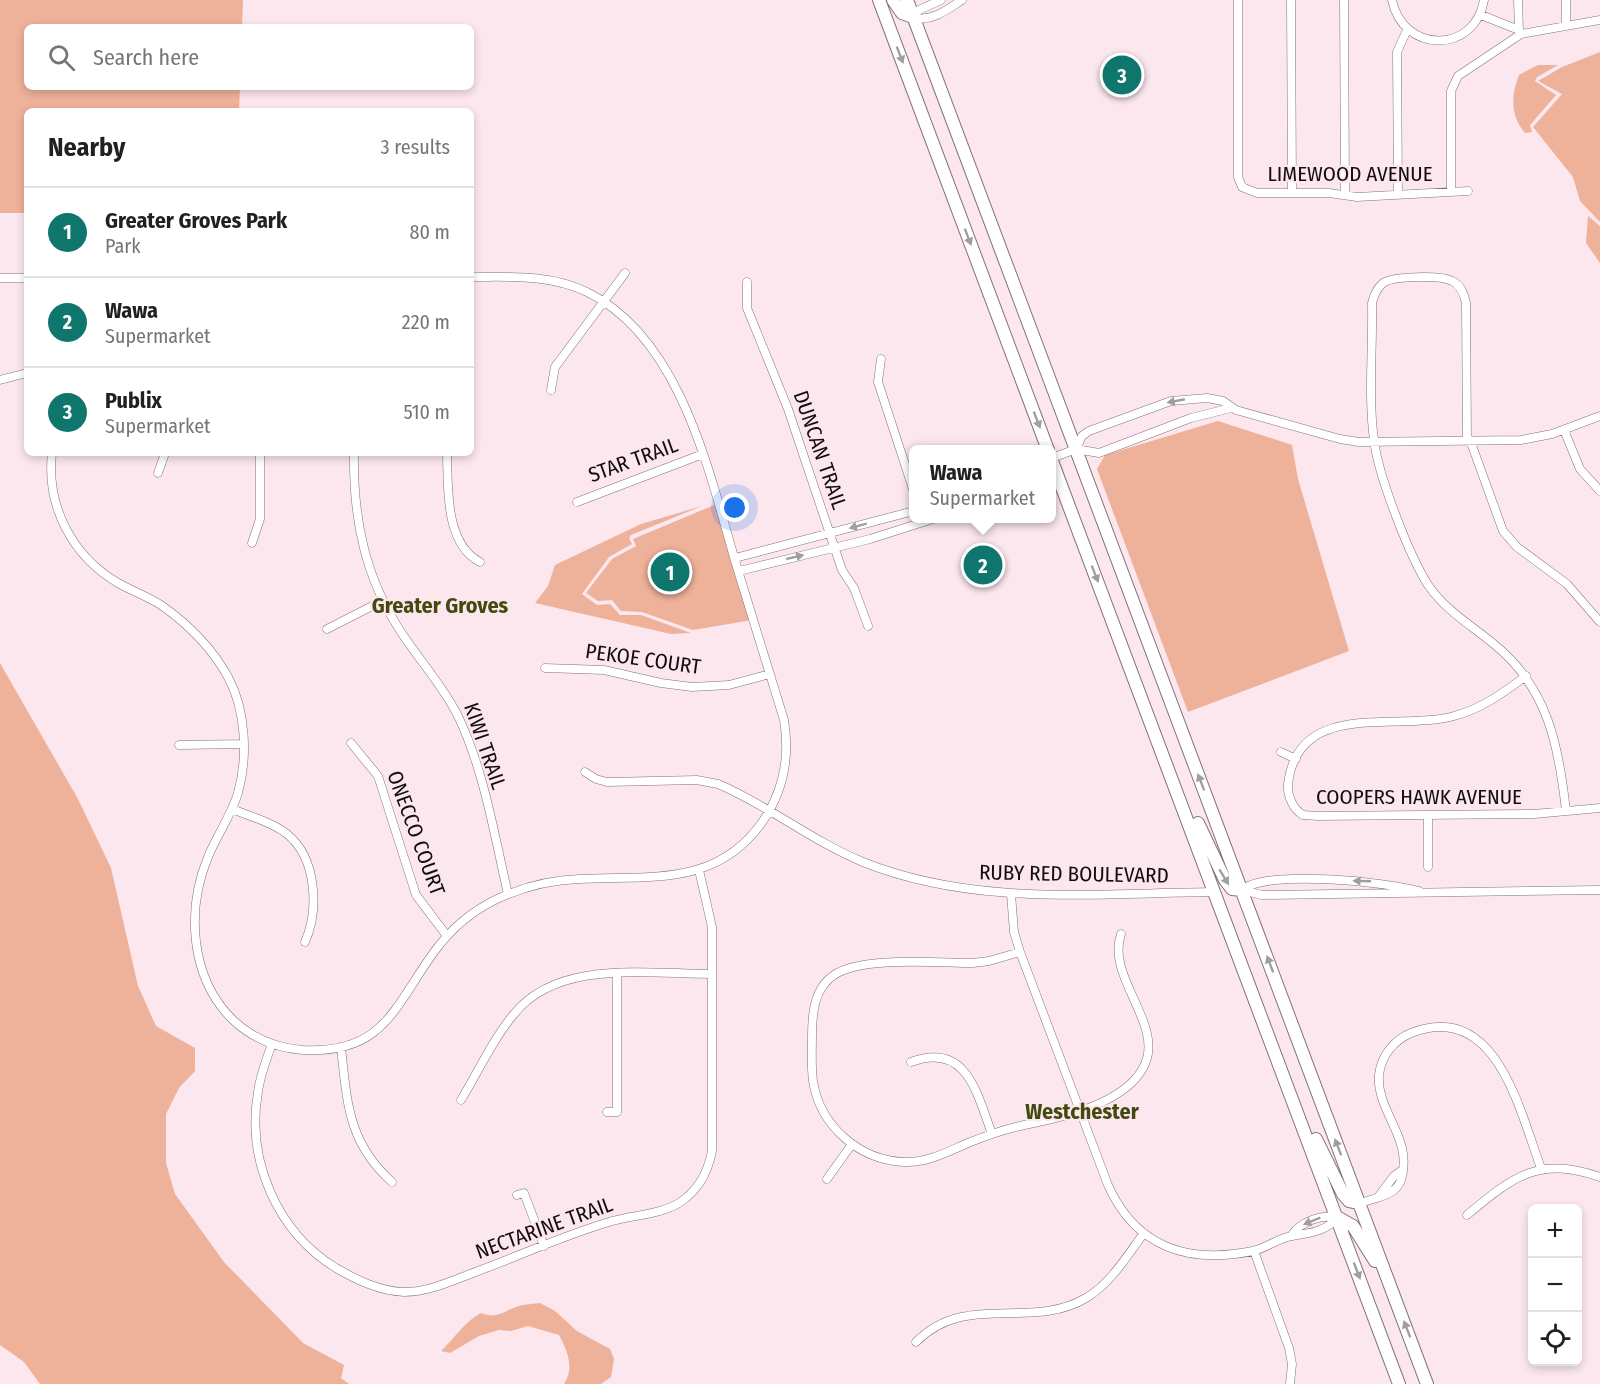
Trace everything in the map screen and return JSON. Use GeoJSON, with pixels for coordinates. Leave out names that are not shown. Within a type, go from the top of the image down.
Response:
{"type":"FeatureCollection","features":[{"type":"Feature","properties":{"kind":"highway"},"geometry":{"type":"LineString","coordinates":[[879,0],[1046,445]]}},
{"type":"Feature","properties":{"kind":"highway"},"geometry":{"type":"LineString","coordinates":[[893,0],[902,13],[914,17]]}},
{"type":"Feature","properties":{"kind":"highway"},"geometry":{"type":"LineString","coordinates":[[907,0],[1427,1384]]}},
{"type":"Feature","properties":{"kind":"highway"},"geometry":{"type":"LineString","coordinates":[[1056,470],[1399,1384]]}},
{"type":"Feature","properties":{"kind":"highway"},"geometry":{"type":"LineString","coordinates":[[1147,712],[1160,723],[1203,837],[1225,880],[1232,889],[1242,890]]}},
{"type":"Feature","properties":{"kind":"highway"},"geometry":{"type":"LineString","coordinates":[[1263,1021],[1279,1039],[1322,1152],[1343,1194],[1349,1201],[1360,1203]]}},
{"type":"Feature","properties":{"kind":"highway"},"geometry":{"type":"LineString","coordinates":[[1337,1216],[1353,1226],[1389,1283]]}},
{"type":"Feature","properties":{"kind":"street"},"geometry":{"type":"LineString","coordinates":[[914,17],[919,10],[940,0]]}},
{"type":"Feature","properties":{"kind":"street"},"geometry":{"type":"LineString","coordinates":[[914,17],[934,17],[962,0]]}},
{"type":"Feature","properties":{"kind":"street","name":"LIMEWOOD AVENUE"},"geometry":{"type":"LineString","coordinates":[[1238,0],[1239,180],[1242,187],[1252,193],[1345,195],[1468,191]]}},
{"type":"Feature","properties":{"kind":"street"},"geometry":{"type":"LineString","coordinates":[[1291,0],[1292,193]]}},
{"type":"Feature","properties":{"kind":"street"},"geometry":{"type":"LineString","coordinates":[[1344,0],[1345,195]]}},
{"type":"Feature","properties":{"kind":"street"},"geometry":{"type":"LineString","coordinates":[[1392,0],[1397,17],[1407,30],[1421,37],[1447,40],[1464,33],[1481,15],[1484,0]]}},
{"type":"Feature","properties":{"kind":"street"},"geometry":{"type":"LineString","coordinates":[[1518,0],[1520,32]]}},
{"type":"Feature","properties":{"kind":"street"},"geometry":{"type":"LineString","coordinates":[[1566,0],[1566,26]]}},
{"type":"Feature","properties":{"kind":"street"},"geometry":{"type":"LineString","coordinates":[[1481,15],[1520,32]]}},
{"type":"Feature","properties":{"kind":"street"},"geometry":{"type":"LineString","coordinates":[[1451,192],[1451,97],[1458,76],[1520,32],[1600,20]]}},
{"type":"Feature","properties":{"kind":"street"},"geometry":{"type":"LineString","coordinates":[[1398,195],[1397,52],[1407,30]]}},
{"type":"Feature","properties":{"kind":"street"},"geometry":{"type":"LineString","coordinates":[[551,390],[555,367],[625,273]]}},
{"type":"Feature","properties":{"kind":"street"},"geometry":{"type":"LineString","coordinates":[[52,456],[54,497],[72,540],[99,570],[160,605],[191,629],[207,646],[234,689],[244,744],[239,787],[232,809],[210,854],[197,891],[196,944],[203,974],[216,999],[248,1032],[272,1044],[310,1050],[341,1047],[373,1033],[396,1012],[431,956],[447,936],[478,910],[508,894],[559,881],[663,877],[699,870],[741,846],[769,812],[785,771],[787,753],[784,720],[703,454],[675,390],[646,341],[622,315],[603,301],[578,288],[548,279],[474,277]]}},
{"type":"Feature","properties":{"kind":"street"},"geometry":{"type":"LineString","coordinates":[[0,278],[24,278]]}},
{"type":"Feature","properties":{"kind":"street"},"geometry":{"type":"LineString","coordinates":[[1566,811],[1555,736],[1543,704],[1526,676],[1496,645],[1450,610],[1427,583],[1405,534],[1382,472],[1374,442],[1372,303],[1374,295],[1383,283],[1398,278],[1449,279],[1458,285],[1465,296],[1469,440],[1503,531],[1517,547],[1567,584],[1600,622]]}},
{"type":"Feature","properties":{"kind":"street","name":"DUNCAN TRAIL"},"geometry":{"type":"LineString","coordinates":[[747,282],[747,308],[788,409],[842,570],[854,588],[868,626]]}},
{"type":"Feature","properties":{"kind":"street"},"geometry":{"type":"LineString","coordinates":[[881,359],[878,382],[909,477]]}},
{"type":"Feature","properties":{"kind":"street"},"geometry":{"type":"LineString","coordinates":[[0,380],[24,374]]}},
{"type":"Feature","properties":{"kind":"street"},"geometry":{"type":"LineString","coordinates":[[1076,448],[1082,436],[1089,431],[1171,401],[1219,399],[1231,408],[1340,439],[1374,442],[1521,440],[1564,430],[1596,417]]}},
{"type":"Feature","properties":{"kind":"street"},"geometry":{"type":"LineString","coordinates":[[1056,457],[1076,448],[1099,453],[1191,418],[1231,408]]}},
{"type":"Feature","properties":{"kind":"street"},"geometry":{"type":"LineString","coordinates":[[1564,430],[1580,469],[1600,491]]}},
{"type":"Feature","properties":{"kind":"street","name":"STAR TRAIL"},"geometry":{"type":"LineString","coordinates":[[577,502],[703,454]]}},
{"type":"Feature","properties":{"kind":"street"},"geometry":{"type":"LineString","coordinates":[[158,473],[164,456]]}},
{"type":"Feature","properties":{"kind":"street"},"geometry":{"type":"LineString","coordinates":[[252,543],[260,519],[260,456]]}},
{"type":"Feature","properties":{"kind":"street","name":"KIWI TRAIL"},"geometry":{"type":"LineString","coordinates":[[354,456],[355,499],[359,533],[371,575],[382,601],[405,638],[431,671],[457,715],[474,757],[508,894]]}},
{"type":"Feature","properties":{"kind":"street"},"geometry":{"type":"LineString","coordinates":[[447,456],[450,501],[457,535],[466,553],[480,562]]}},
{"type":"Feature","properties":{"kind":"street"},"geometry":{"type":"LineString","coordinates":[[735,558],[909,512]]}},
{"type":"Feature","properties":{"kind":"street"},"geometry":{"type":"LineString","coordinates":[[739,571],[834,548],[916,523]]}},
{"type":"Feature","properties":{"kind":"street"},"geometry":{"type":"LineString","coordinates":[[327,629],[382,601]]}},
{"type":"Feature","properties":{"kind":"street","name":"PEKOE COURT"},"geometry":{"type":"LineString","coordinates":[[545,668],[604,670],[692,687],[729,685],[770,674]]}},
{"type":"Feature","properties":{"kind":"street","name":"COOPERS HAWK AVENUE"},"geometry":{"type":"LineString","coordinates":[[1526,676],[1491,701],[1450,717],[1427,721],[1357,723],[1336,726],[1312,739],[1296,759],[1290,777],[1288,792],[1294,808],[1304,815],[1534,814],[1600,808]]}},
{"type":"Feature","properties":{"kind":"street","name":"ONECCO COURT"},"geometry":{"type":"LineString","coordinates":[[351,743],[365,758],[383,787],[416,895],[447,936]]}},
{"type":"Feature","properties":{"kind":"street"},"geometry":{"type":"LineString","coordinates":[[179,745],[244,744]]}},
{"type":"Feature","properties":{"kind":"street"},"geometry":{"type":"LineString","coordinates":[[1281,752],[1296,759]]}},
{"type":"Feature","properties":{"kind":"street","name":"RUBY RED BOULEVARD"},"geometry":{"type":"LineString","coordinates":[[585,772],[596,780],[607,782],[704,780],[725,787],[837,850],[887,872],[935,885],[1011,894],[1215,892]]}},
{"type":"Feature","properties":{"kind":"street"},"geometry":{"type":"LineString","coordinates":[[232,809],[282,830],[301,850],[311,882],[314,909],[305,942]]}},
{"type":"Feature","properties":{"kind":"street"},"geometry":{"type":"LineString","coordinates":[[1428,815],[1428,867]]}},
{"type":"Feature","properties":{"kind":"street","name":"NECTARINE TRAIL"},"geometry":{"type":"LineString","coordinates":[[272,1044],[261,1077],[256,1108],[261,1165],[270,1192],[282,1214],[316,1254],[367,1284],[407,1292],[440,1286],[608,1222],[675,1205],[690,1195],[702,1179],[712,1151],[710,911],[699,870]]}},
{"type":"Feature","properties":{"kind":"street"},"geometry":{"type":"LineString","coordinates":[[1309,880],[1309,895]]}},
{"type":"Feature","properties":{"kind":"street"},"geometry":{"type":"LineString","coordinates":[[1242,890],[1258,881],[1309,880],[1375,881],[1419,891]]}},
{"type":"Feature","properties":{"kind":"street"},"geometry":{"type":"LineString","coordinates":[[1242,890],[1256,895],[1600,890]]}},
{"type":"Feature","properties":{"kind":"street"},"geometry":{"type":"LineString","coordinates":[[1011,894],[1014,932],[1020,952],[1114,1198],[1126,1216],[1144,1233],[1165,1246],[1192,1255],[1217,1257],[1254,1251],[1292,1236],[1324,1228],[1337,1216]]}},
{"type":"Feature","properties":{"kind":"street"},"geometry":{"type":"LineString","coordinates":[[1020,952],[973,963],[868,964],[842,970],[829,979],[819,994],[812,1014],[813,1082],[827,1119],[852,1144],[880,1158],[917,1161],[992,1134],[1079,1109],[1118,1095],[1140,1074],[1148,1056],[1147,1037],[1120,962],[1118,945],[1121,934]]}},
{"type":"Feature","properties":{"kind":"street"},"geometry":{"type":"LineString","coordinates":[[607,1112],[617,1112],[617,974]]}},
{"type":"Feature","properties":{"kind":"street"},"geometry":{"type":"LineString","coordinates":[[461,1100],[509,1020],[535,993],[552,984],[574,976],[712,974]]}},
{"type":"Feature","properties":{"kind":"street"},"geometry":{"type":"LineString","coordinates":[[1360,1203],[1393,1192],[1401,1180],[1403,1145],[1382,1096],[1380,1070],[1388,1052],[1401,1038],[1416,1031],[1439,1028],[1473,1037],[1495,1056],[1507,1078],[1541,1168]]}},
{"type":"Feature","properties":{"kind":"street"},"geometry":{"type":"LineString","coordinates":[[341,1047],[346,1101],[355,1133],[370,1161],[392,1182]]}},
{"type":"Feature","properties":{"kind":"street"},"geometry":{"type":"LineString","coordinates":[[911,1062],[935,1057],[946,1059],[961,1067],[973,1084],[992,1134]]}},
{"type":"Feature","properties":{"kind":"street"},"geometry":{"type":"LineString","coordinates":[[827,1179],[852,1144]]}},
{"type":"Feature","properties":{"kind":"street"},"geometry":{"type":"LineString","coordinates":[[1467,1215],[1510,1181],[1541,1168],[1571,1169],[1600,1177]]}},
{"type":"Feature","properties":{"kind":"street"},"geometry":{"type":"LineString","coordinates":[[517,1196],[524,1193],[544,1246]]}},
{"type":"Feature","properties":{"kind":"street"},"geometry":{"type":"LineString","coordinates":[[916,1342],[940,1324],[962,1315],[1049,1312],[1083,1300],[1111,1277],[1144,1233]]}},
{"type":"Feature","properties":{"kind":"street"},"geometry":{"type":"LineString","coordinates":[[1254,1251],[1289,1348],[1292,1364],[1290,1384]]}},
{"type":"Feature","properties":{"kind":"shaded area"},"geometry":{"type":"Polygon","coordinates":[[[0,0],[243,0],[242,24],[24,24],[24,90],[240,90],[239,108],[24,108],[24,213],[0,213],[0,0]]]}},
{"type":"Feature","properties":{"kind":"shaded area"},"geometry":{"type":"Polygon","coordinates":[[[1600,52],[1600,222],[1580,201],[1573,177],[1533,127],[1562,94],[1538,81],[1562,67],[1600,52]]]}},
{"type":"Feature","properties":{"kind":"shaded area"},"geometry":{"type":"Polygon","coordinates":[[[1538,65],[1558,65],[1537,77],[1535,81],[1556,95],[1530,125],[1532,132],[1525,133],[1514,112],[1514,90],[1519,75],[1538,65]]]}},
{"type":"Feature","properties":{"kind":"shaded area"},"geometry":{"type":"Polygon","coordinates":[[[1588,216],[1600,226],[1600,263],[1586,243],[1588,216]]]}},
{"type":"Feature","properties":{"kind":"shaded area"},"geometry":{"type":"Polygon","coordinates":[[[1218,421],[1292,445],[1298,479],[1349,651],[1188,712],[1097,469],[1105,455],[1218,421]]]}},
{"type":"Feature","properties":{"kind":"shaded area"},"geometry":{"type":"Polygon","coordinates":[[[719,503],[752,620],[693,630],[642,612],[621,611],[612,600],[598,601],[586,593],[612,559],[636,546],[633,539],[719,503]]]}},
{"type":"Feature","properties":{"kind":"shaded area"},"geometry":{"type":"Polygon","coordinates":[[[702,506],[631,535],[629,538],[632,544],[609,557],[582,594],[597,605],[610,604],[620,615],[641,615],[691,633],[671,634],[535,603],[548,586],[555,565],[641,524],[702,506]]]}},
{"type":"Feature","properties":{"kind":"shaded area"},"geometry":{"type":"Polygon","coordinates":[[[0,663],[78,799],[111,868],[138,986],[156,1026],[195,1048],[195,1071],[179,1088],[166,1114],[166,1163],[175,1194],[224,1262],[303,1343],[344,1365],[341,1378],[349,1384],[40,1384],[24,1362],[0,1345],[0,663]]]}},
{"type":"Feature","properties":{"kind":"shaded area"},"geometry":{"type":"Polygon","coordinates":[[[540,1303],[555,1311],[577,1331],[610,1349],[614,1359],[611,1377],[601,1384],[564,1384],[569,1365],[567,1353],[559,1335],[528,1326],[511,1331],[499,1330],[479,1336],[450,1353],[441,1351],[465,1325],[481,1313],[496,1315],[519,1306],[540,1303]]]}},
{"type":"Feature","properties":{"kind":"place","name":"Publix"},"geometry":{"type":"Point","coordinates":[1122,75]}},
{"type":"Feature","properties":{"kind":"place","name":"Wawa"},"geometry":{"type":"Point","coordinates":[983,565]}},
{"type":"Feature","properties":{"kind":"place","name":"Greater Groves Park"},"geometry":{"type":"Point","coordinates":[670,572]}},
{"type":"Feature","properties":{"kind":"district","name":"Greater Groves"},"geometry":{"type":"Point","coordinates":[440,605]}},
{"type":"Feature","properties":{"kind":"district","name":"Westchester"},"geometry":{"type":"Point","coordinates":[1082,1111]}}]}
